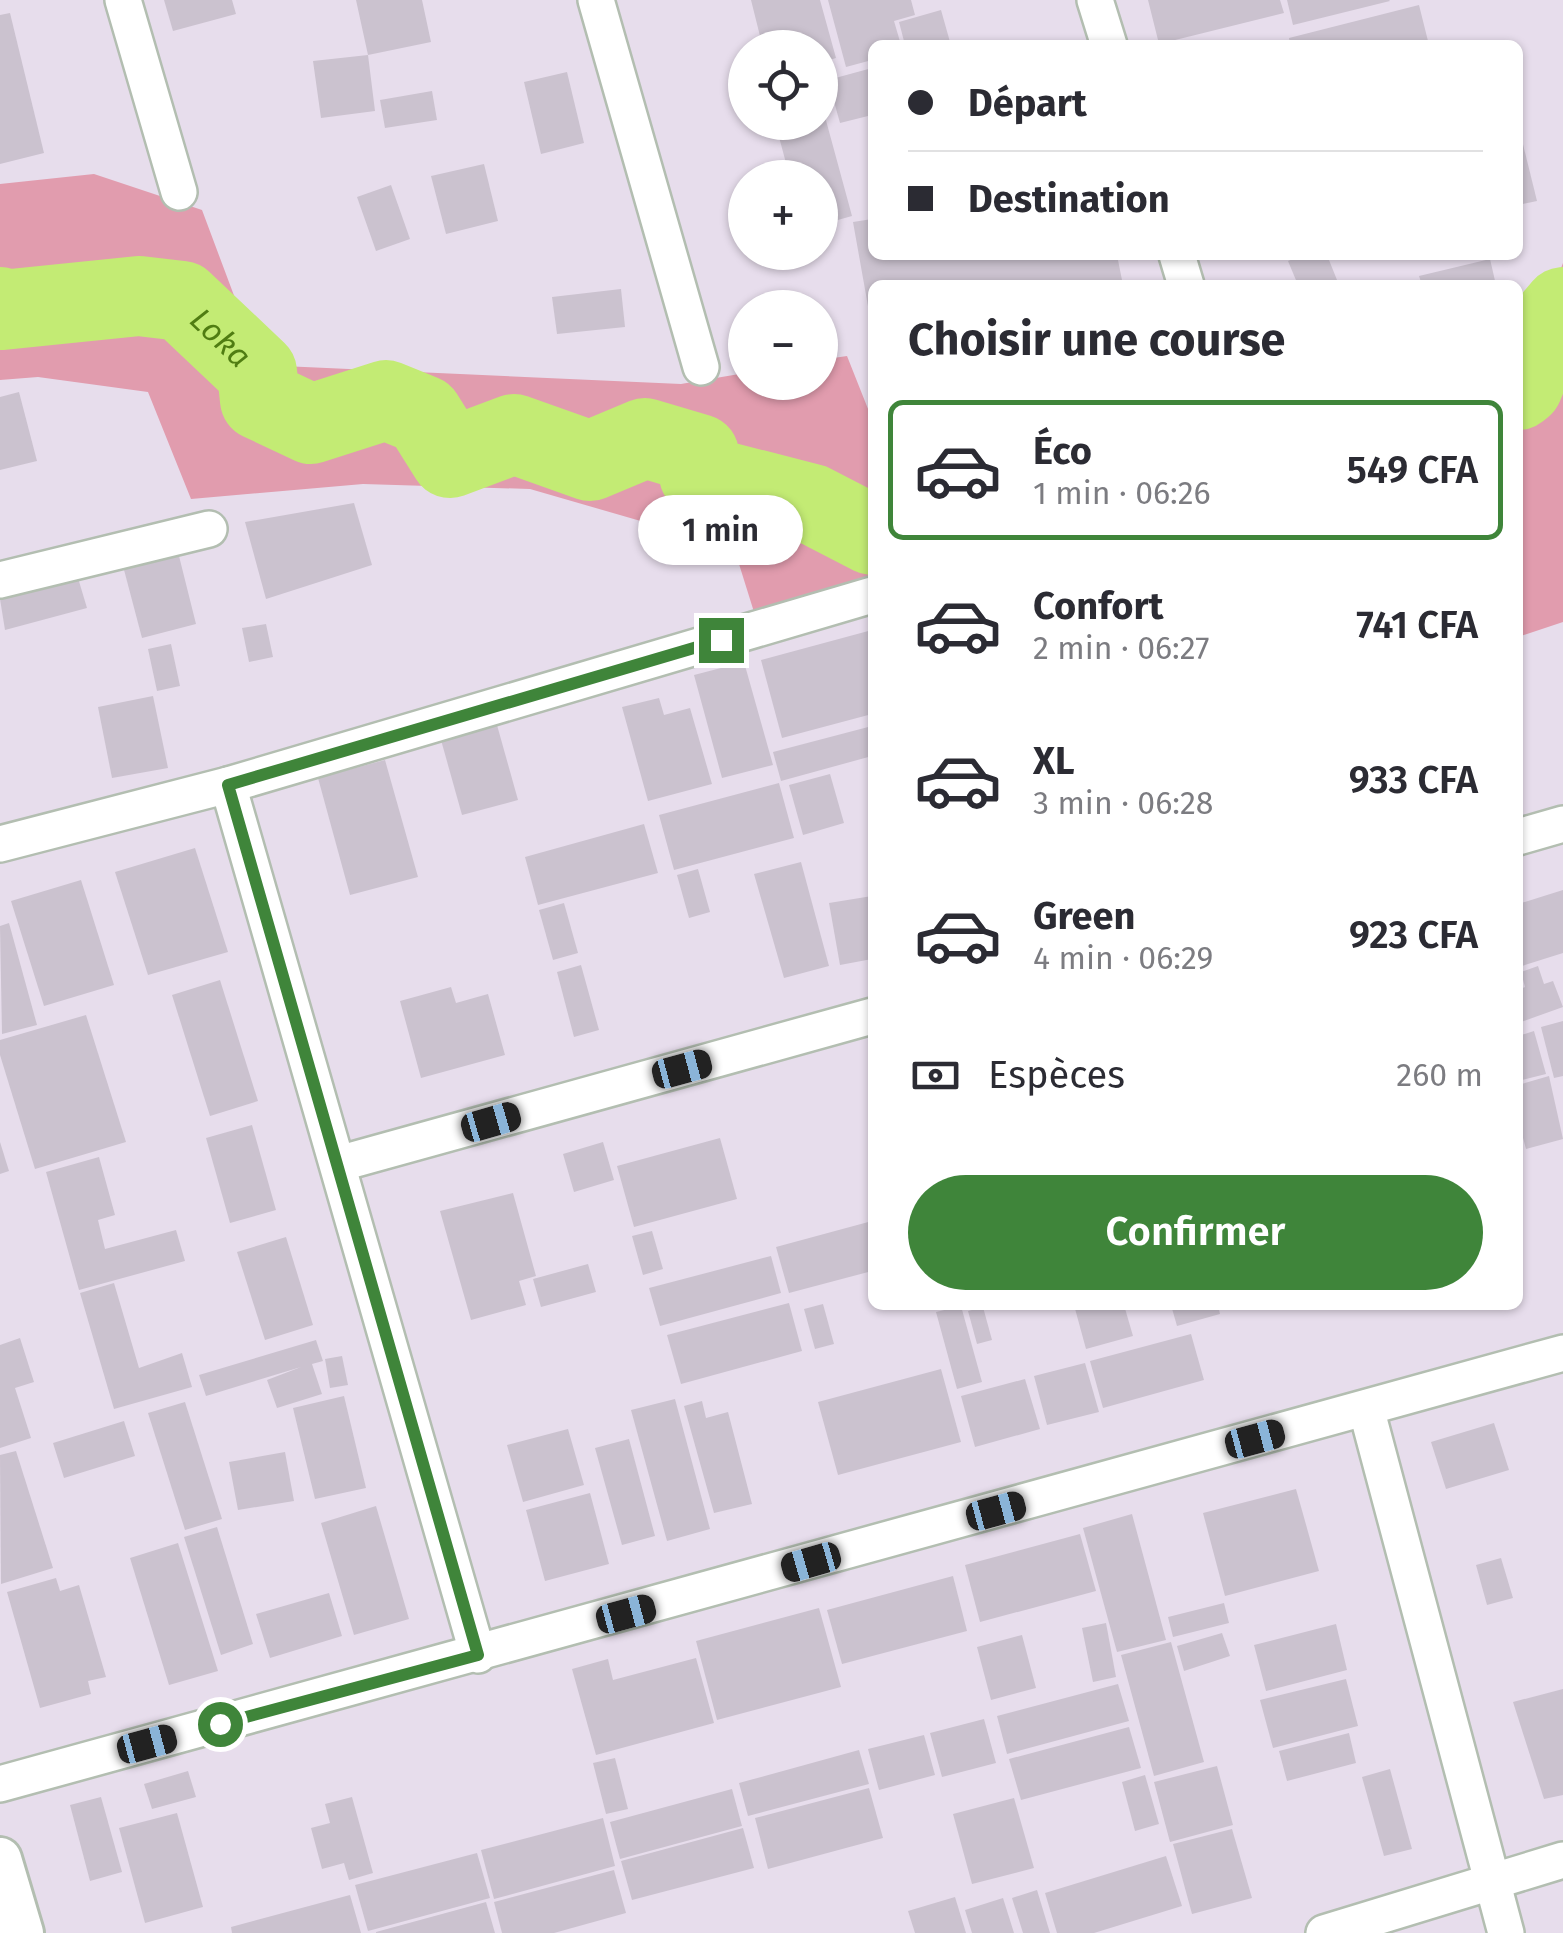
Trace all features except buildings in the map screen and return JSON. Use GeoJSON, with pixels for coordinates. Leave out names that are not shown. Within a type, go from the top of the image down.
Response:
{"type":"FeatureCollection","features":[{"type":"Feature","properties":{"kind":"street"},"geometry":{"type":"LineString","coordinates":[[123,0],[179,192]]}},
{"type":"Feature","properties":{"kind":"street"},"geometry":{"type":"LineString","coordinates":[[596,0],[701,368]]}},
{"type":"Feature","properties":{"kind":"street"},"geometry":{"type":"LineString","coordinates":[[1094,0],[1107,40]]}},
{"type":"Feature","properties":{"kind":"street"},"geometry":{"type":"LineString","coordinates":[[0,580],[209,529]]}},
{"type":"Feature","properties":{"kind":"street"},"geometry":{"type":"LineString","coordinates":[[0,844],[228,785],[868,597]]}},
{"type":"Feature","properties":{"kind":"street"},"geometry":{"type":"LineString","coordinates":[[228,785],[478,1655]]}},
{"type":"Feature","properties":{"kind":"street"},"geometry":{"type":"LineString","coordinates":[[1523,835],[1563,824]]}},
{"type":"Feature","properties":{"kind":"street"},"geometry":{"type":"LineString","coordinates":[[338,1164],[868,1017]]}},
{"type":"Feature","properties":{"kind":"street"},"geometry":{"type":"LineString","coordinates":[[0,1784],[1563,1354]]}},
{"type":"Feature","properties":{"kind":"street"},"geometry":{"type":"LineString","coordinates":[[1366,1408],[1506,1933]]}},
{"type":"Feature","properties":{"kind":"street"},"geometry":{"type":"LineString","coordinates":[[0,1858],[22,1933]]}},
{"type":"Feature","properties":{"kind":"street"},"geometry":{"type":"LineString","coordinates":[[1324,1933],[1563,1860]]}},
{"type":"Feature","properties":{"kind":"shaded area"},"geometry":{"type":"Polygon","coordinates":[[[94,174],[202,210],[260,365],[681,384],[728,376],[728,400],[838,400],[838,357],[847,356],[868,409],[868,596],[754,612],[734,548],[530,489],[363,484],[191,499],[148,392],[38,377],[0,380],[0,184],[94,174]]]}},
{"type":"Feature","properties":{"kind":"shaded area"},"geometry":{"type":"Polygon","coordinates":[[[1563,263],[1563,622],[1523,635],[1523,335],[1544,312],[1563,263]]]}},
{"type":"Feature","properties":{"kind":"waterway","name":"Loka"},"geometry":{"type":"LineString","coordinates":[[0,307],[2,310],[139,296],[182,301],[257,372],[260,400],[311,424],[386,400],[423,415],[450,458],[514,434],[590,461],[645,438],[699,454],[699,475],[812,504],[868,533]]}},
{"type":"Feature","properties":{"kind":"waterway","name":"Loka"},"geometry":{"type":"LineString","coordinates":[[1523,386],[1547,326],[1563,307]]}},
{"type":"Feature","properties":{"kind":"route"},"geometry":{"type":"LineString","coordinates":[[220,1724],[478,1655],[228,785],[721,640]]}}]}
